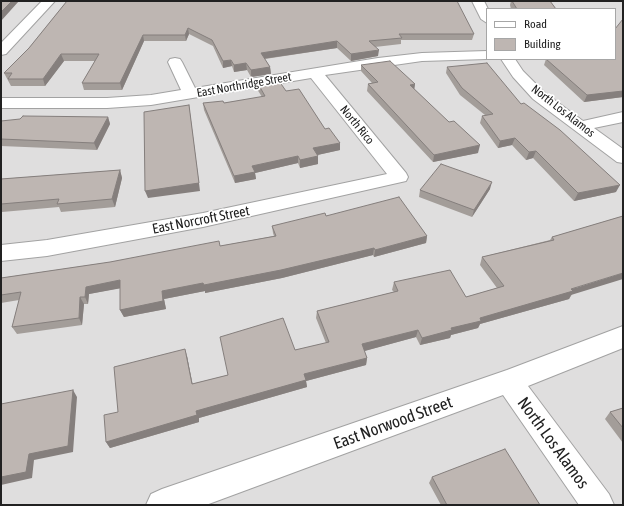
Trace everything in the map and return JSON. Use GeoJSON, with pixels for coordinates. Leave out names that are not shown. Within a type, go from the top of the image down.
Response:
{"type":"FeatureCollection","features":[{"type":"Feature","properties":{"kind":"street"},"geometry":{"type":"LineString","coordinates":[[1,51],[49,1]]}},
{"type":"Feature","properties":{"kind":"street"},"geometry":{"type":"LineString","coordinates":[[478,1],[486,17]]}},
{"type":"Feature","properties":{"kind":"street","name":"East Northridge Street"},"geometry":{"type":"LineString","coordinates":[[1,103],[114,102],[151,100],[315,72],[422,57],[486,55]]}},
{"type":"Feature","properties":{"kind":"street","name":"North Los Alamos"},"geometry":{"type":"LineString","coordinates":[[509,60],[518,74],[539,96],[582,126],[623,158]]}},
{"type":"Feature","properties":{"kind":"street"},"geometry":{"type":"LineString","coordinates":[[175,62],[190,94]]}},
{"type":"Feature","properties":{"kind":"street","name":"North Rico"},"geometry":{"type":"LineString","coordinates":[[315,72],[400,177]]}},
{"type":"Feature","properties":{"kind":"street"},"geometry":{"type":"LineString","coordinates":[[582,126],[623,117]]}},
{"type":"Feature","properties":{"kind":"street","name":"East Norcroft Street"},"geometry":{"type":"LineString","coordinates":[[1,253],[47,248],[203,220],[400,177]]}},
{"type":"Feature","properties":{"kind":"street","name":"East Norwood Street"},"geometry":{"type":"LineString","coordinates":[[162,505],[509,381],[623,338]]}},
{"type":"Feature","properties":{"kind":"street","name":"North Los Alamos"},"geometry":{"type":"LineString","coordinates":[[509,381],[598,505]]}},
{"type":"Feature","properties":{"kind":"shaded area"},"geometry":{"type":"Polygon","coordinates":[[[1,1],[623,1],[623,505],[1,505],[1,1]]]}},
{"type":"Feature","properties":{"kind":"building"},"geometry":{"type":"Polygon","coordinates":[[[1,1],[12,1],[1,12],[1,1]]]}},
{"type":"Feature","properties":{"kind":"building"},"geometry":{"type":"Polygon","coordinates":[[[67,1],[457,1],[474,34],[399,34],[402,38],[369,41],[379,50],[351,54],[337,41],[261,53],[270,67],[251,70],[246,63],[234,65],[231,60],[223,61],[212,40],[188,28],[185,35],[143,35],[120,83],[82,83],[99,54],[61,54],[43,79],[8,79],[12,73],[4,73],[29,48],[67,1]]]}},
{"type":"Feature","properties":{"kind":"building"},"geometry":{"type":"Polygon","coordinates":[[[512,1],[550,1],[555,8],[516,8],[512,1]]]}},
{"type":"Feature","properties":{"kind":"building"},"geometry":{"type":"Polygon","coordinates":[[[623,19],[623,91],[587,95],[547,60],[616,60],[616,28],[623,19]]]}},
{"type":"Feature","properties":{"kind":"building"},"geometry":{"type":"Polygon","coordinates":[[[390,61],[415,84],[410,85],[449,122],[454,121],[480,145],[434,155],[368,84],[378,82],[361,65],[390,61]]]}},
{"type":"Feature","properties":{"kind":"building"},"geometry":{"type":"Polygon","coordinates":[[[487,63],[521,104],[524,103],[560,130],[620,185],[578,193],[536,151],[529,152],[515,138],[500,141],[482,116],[493,114],[462,88],[447,67],[487,63]]]}},
{"type":"Feature","properties":{"kind":"building"},"geometry":{"type":"Polygon","coordinates":[[[277,78],[286,91],[299,89],[325,129],[329,128],[340,143],[313,148],[318,156],[300,160],[298,156],[252,166],[255,172],[234,176],[203,103],[223,101],[224,103],[265,96],[257,82],[277,78]]]}},
{"type":"Feature","properties":{"kind":"building"},"geometry":{"type":"Polygon","coordinates":[[[189,105],[199,183],[145,191],[144,112],[189,105]]]}},
{"type":"Feature","properties":{"kind":"building"},"geometry":{"type":"Polygon","coordinates":[[[23,116],[108,117],[94,143],[1,139],[1,121],[20,119],[23,116]]]}},
{"type":"Feature","properties":{"kind":"building"},"geometry":{"type":"Polygon","coordinates":[[[441,164],[492,182],[474,210],[420,190],[441,164]]]}},
{"type":"Feature","properties":{"kind":"building"},"geometry":{"type":"Polygon","coordinates":[[[120,170],[112,199],[57,204],[59,199],[1,204],[1,179],[120,170]]]}},
{"type":"Feature","properties":{"kind":"building"},"geometry":{"type":"Polygon","coordinates":[[[399,197],[427,236],[375,250],[374,248],[281,270],[204,285],[203,283],[162,291],[163,301],[120,310],[120,280],[86,287],[85,297],[80,297],[79,318],[12,327],[21,292],[1,295],[1,278],[110,262],[219,241],[220,246],[276,236],[272,226],[325,213],[326,216],[399,197]]]}},
{"type":"Feature","properties":{"kind":"building"},"geometry":{"type":"Polygon","coordinates":[[[623,216],[623,273],[571,289],[573,291],[480,318],[481,321],[451,328],[452,330],[422,338],[418,330],[362,344],[367,358],[304,374],[306,380],[196,411],[197,415],[106,442],[104,415],[118,412],[114,367],[185,349],[192,384],[228,375],[220,337],[283,318],[295,350],[329,342],[317,311],[398,291],[394,282],[450,270],[466,297],[504,286],[482,257],[554,240],[552,237],[623,216]]]}},
{"type":"Feature","properties":{"kind":"building"},"geometry":{"type":"Polygon","coordinates":[[[73,390],[68,446],[29,454],[26,472],[1,477],[1,404],[73,390]]]}},
{"type":"Feature","properties":{"kind":"building"},"geometry":{"type":"Polygon","coordinates":[[[623,408],[623,428],[610,412],[623,408]]]}},
{"type":"Feature","properties":{"kind":"building"},"geometry":{"type":"Polygon","coordinates":[[[505,449],[540,505],[447,505],[432,477],[505,449]]]}}]}
